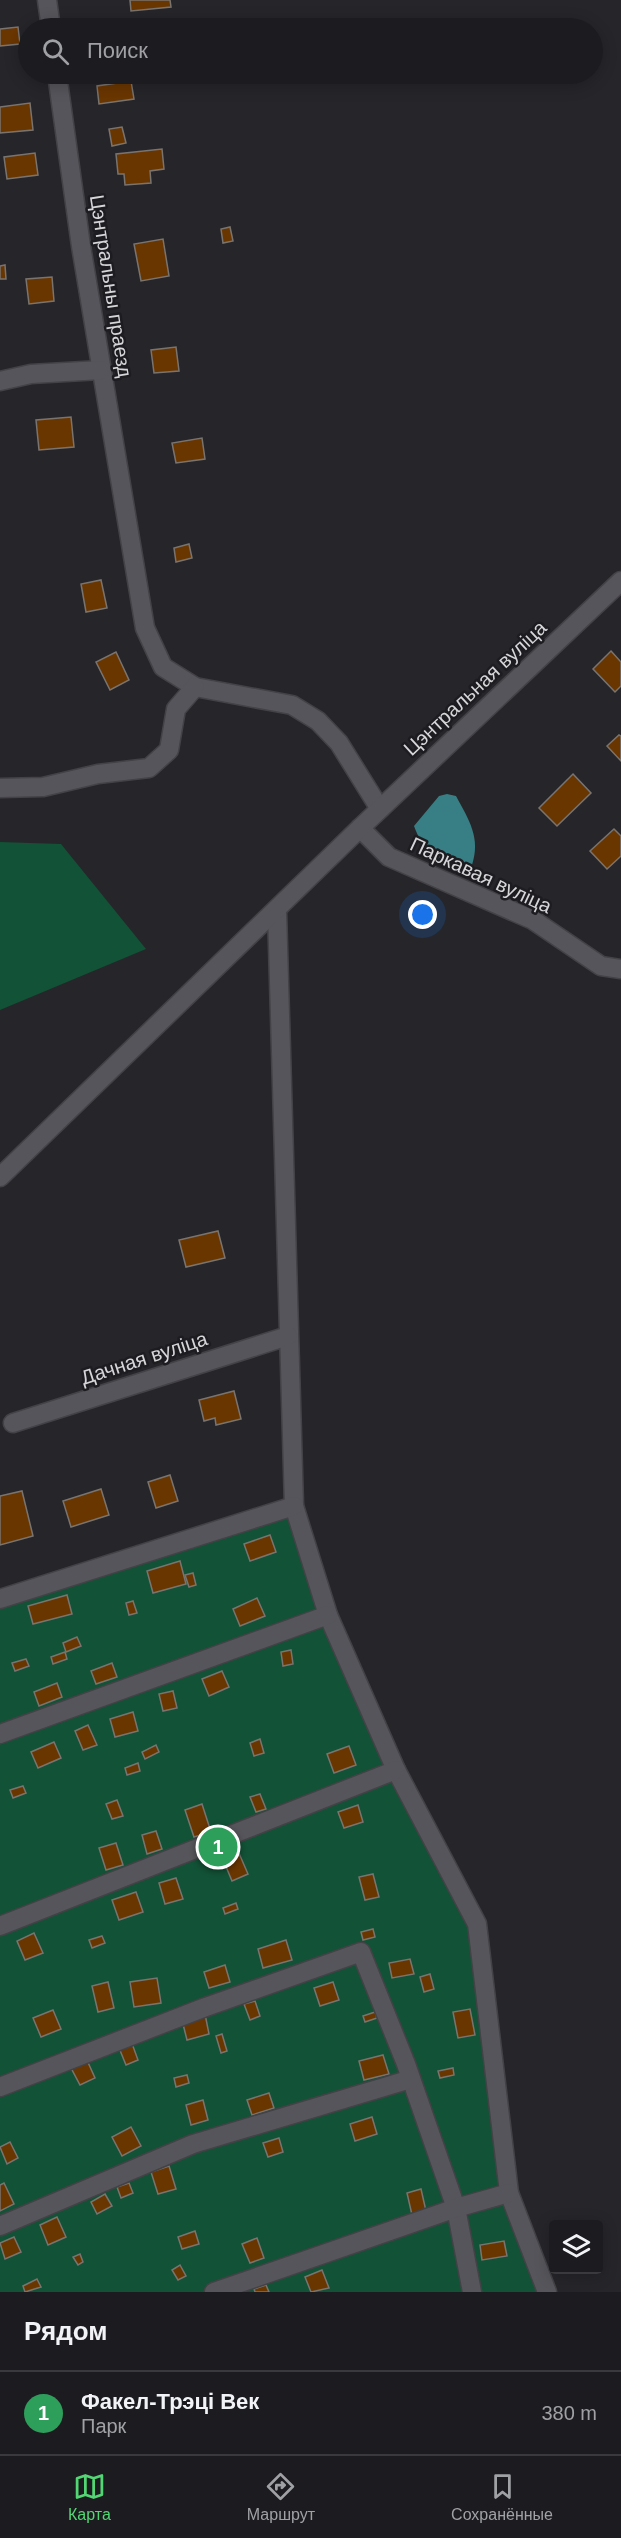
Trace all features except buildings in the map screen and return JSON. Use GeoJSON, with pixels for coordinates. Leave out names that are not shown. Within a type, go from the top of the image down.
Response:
{"type":"FeatureCollection","features":[{"type":"Feature","properties":{"kind":"street"},"geometry":{"type":"LineString","coordinates":[[47,0],[50,18]]}},
{"type":"Feature","properties":{"kind":"street","name":"Цэнтральны праезд"},"geometry":{"type":"LineString","coordinates":[[58,84],[101,370],[145,628],[163,667],[195,687]]}},
{"type":"Feature","properties":{"kind":"street"},"geometry":{"type":"LineString","coordinates":[[0,381],[31,374],[101,370]]}},
{"type":"Feature","properties":{"kind":"street","name":"Цэнтральная вуліца"},"geometry":{"type":"LineString","coordinates":[[0,1177],[277,911],[360,828],[621,581]]}},
{"type":"Feature","properties":{"kind":"street"},"geometry":{"type":"LineString","coordinates":[[0,788],[43,787],[98,774],[149,768],[169,750],[176,710],[195,687],[292,705],[318,721],[339,743],[380,809]]}},
{"type":"Feature","properties":{"kind":"street","name":"Паркавая вуліца"},"geometry":{"type":"LineString","coordinates":[[360,828],[388,857],[533,920],[601,966],[621,969]]}},
{"type":"Feature","properties":{"kind":"street"},"geometry":{"type":"LineString","coordinates":[[277,911],[294,1506],[328,1616],[396,1770],[477,1924],[509,2193],[547,2292]]}},
{"type":"Feature","properties":{"kind":"street","name":"Дачная вуліца"},"geometry":{"type":"LineString","coordinates":[[13,1424],[288,1336]]}},
{"type":"Feature","properties":{"kind":"street"},"geometry":{"type":"LineString","coordinates":[[0,1599],[294,1506]]}},
{"type":"Feature","properties":{"kind":"street"},"geometry":{"type":"LineString","coordinates":[[0,1734],[328,1616]]}},
{"type":"Feature","properties":{"kind":"street"},"geometry":{"type":"LineString","coordinates":[[0,1926],[396,1770]]}},
{"type":"Feature","properties":{"kind":"street"},"geometry":{"type":"LineString","coordinates":[[0,2087],[202,2008],[361,1952],[411,2079],[456,2208],[473,2287],[472,2292]]}},
{"type":"Feature","properties":{"kind":"street"},"geometry":{"type":"LineString","coordinates":[[0,2226],[193,2144],[411,2079]]}},
{"type":"Feature","properties":{"kind":"street"},"geometry":{"type":"LineString","coordinates":[[214,2292],[456,2208],[509,2193]]}},
{"type":"Feature","properties":{"kind":"green space"},"geometry":{"type":"Polygon","coordinates":[[[0,842],[61,844],[146,949],[0,1010],[0,842]]]}},
{"type":"Feature","properties":{"kind":"green space"},"geometry":{"type":"Polygon","coordinates":[[[294,1506],[328,1615],[477,1924],[509,2193],[547,2292],[0,2292],[0,1599],[294,1506]]]}},
{"type":"Feature","properties":{"kind":"water"},"geometry":{"type":"Polygon","coordinates":[[[447,794],[456,796],[472,829],[475,846],[472,865],[451,866],[435,859],[423,845],[414,826],[439,796],[447,794]]]}},
{"type":"Feature","properties":{"kind":"place","name":"Факел-Трэці Век"},"geometry":{"type":"Point","coordinates":[218,1847]}}]}
